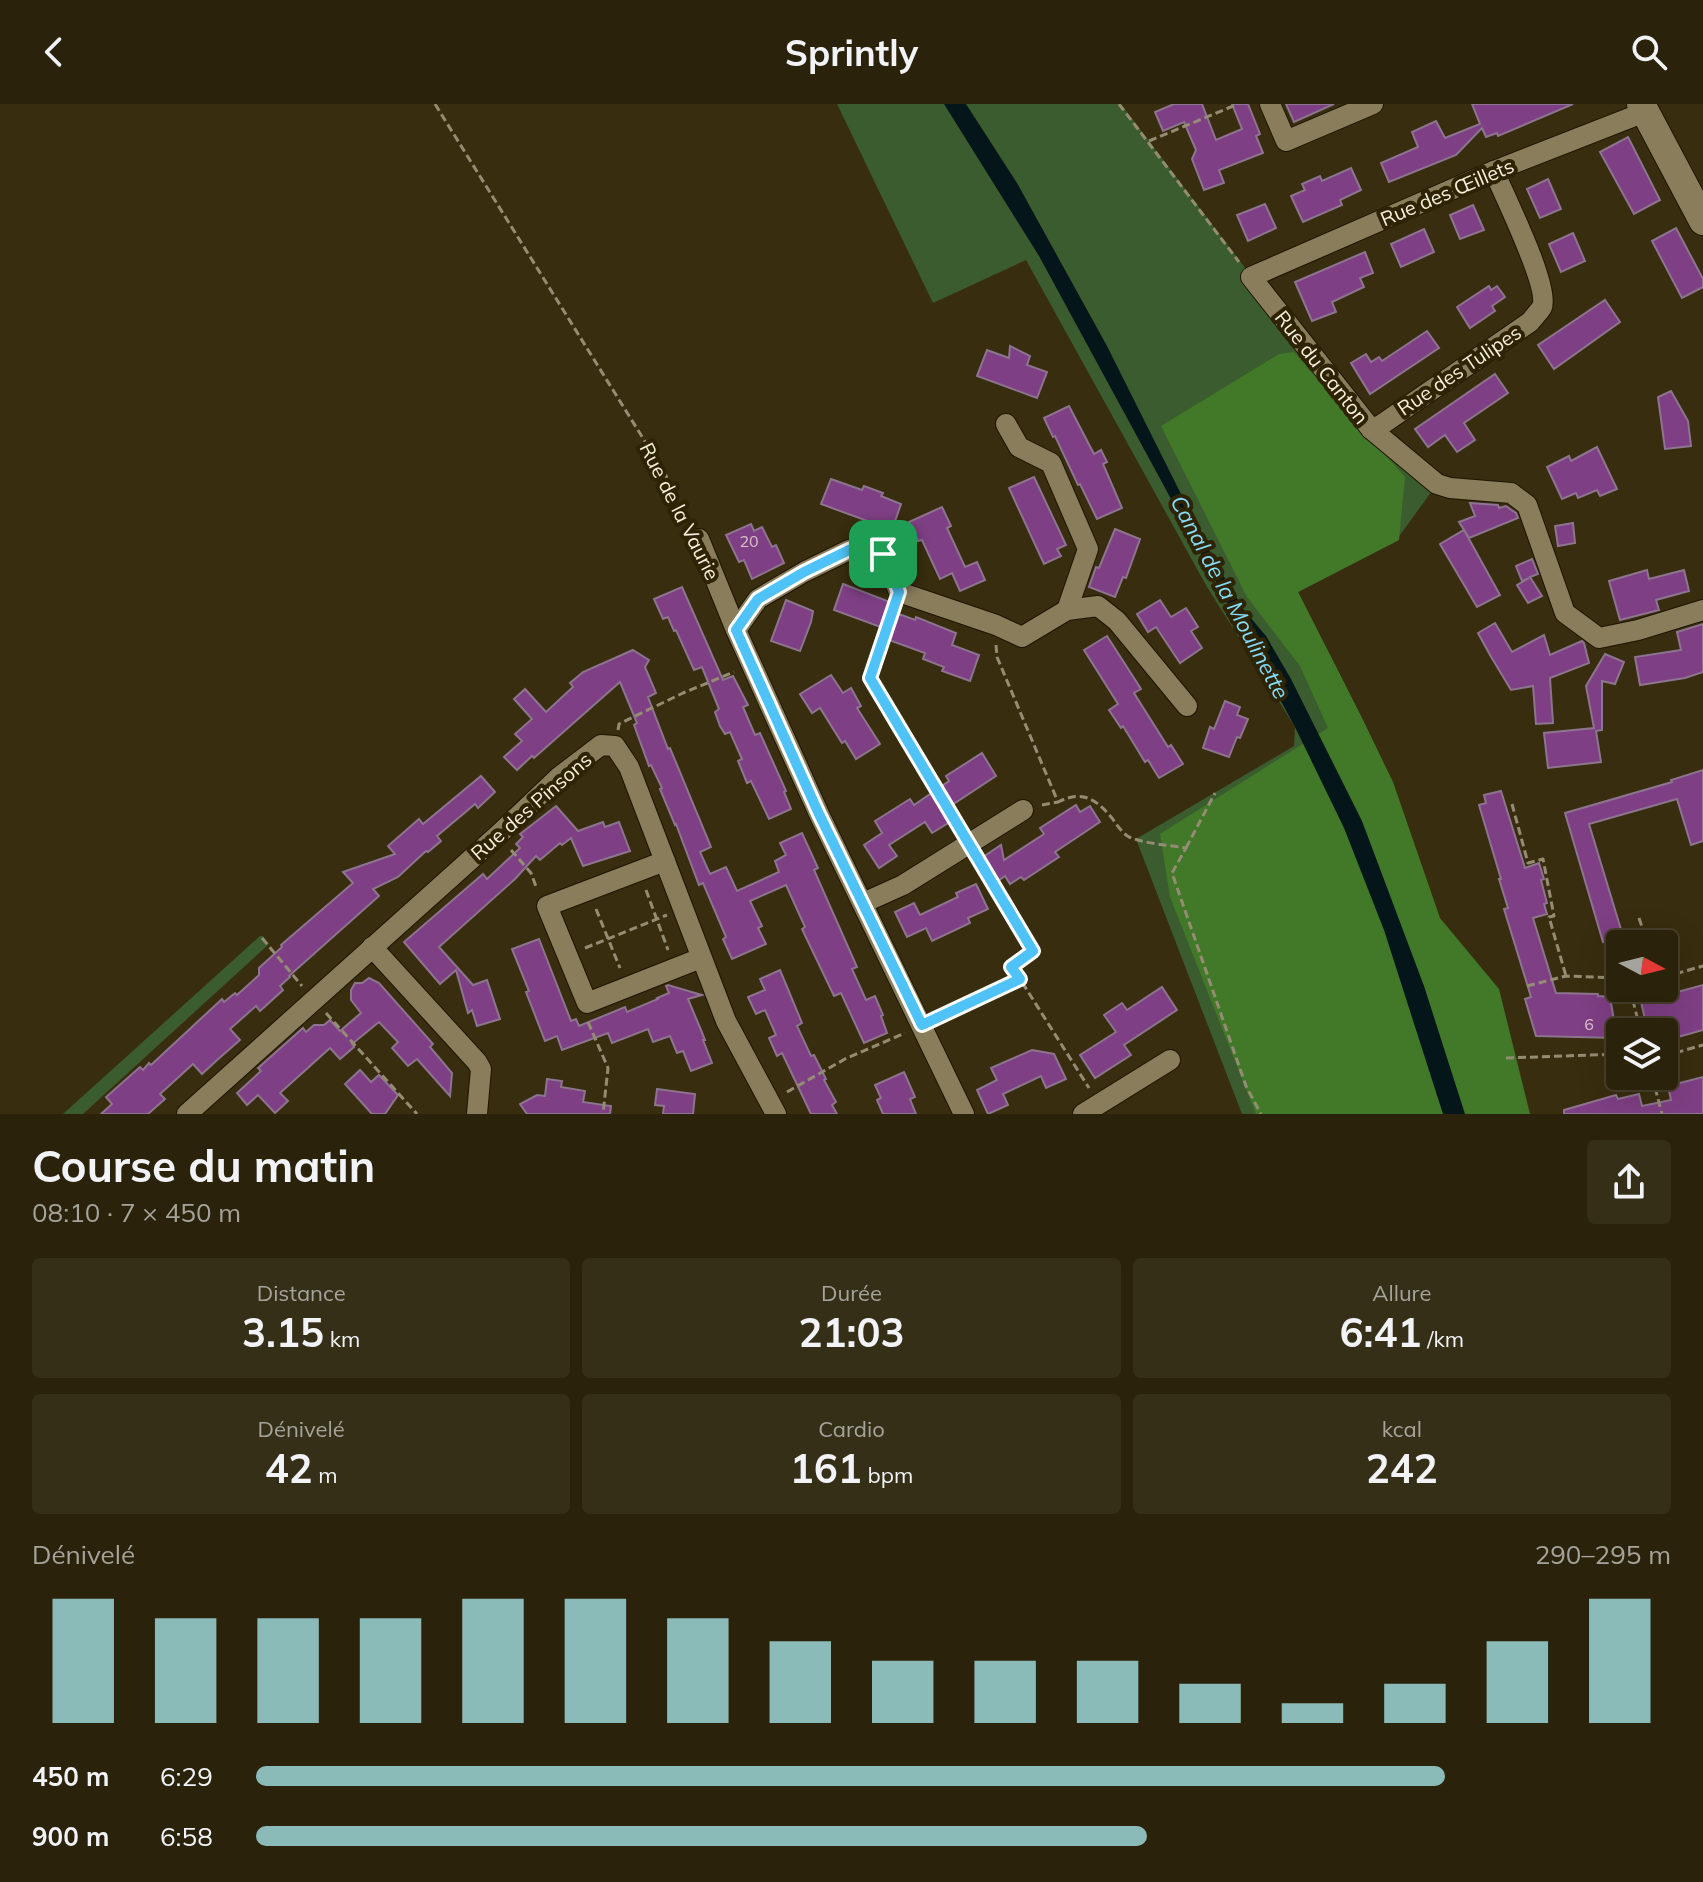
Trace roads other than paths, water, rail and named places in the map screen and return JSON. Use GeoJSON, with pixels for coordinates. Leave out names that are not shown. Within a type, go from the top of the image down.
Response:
{"type":"FeatureCollection","features":[{"type":"Feature","properties":{"kind":"street"},"geometry":{"type":"LineString","coordinates":[[1270,104],[1286,141],[1373,104]]}},
{"type":"Feature","properties":{"kind":"street"},"geometry":{"type":"LineString","coordinates":[[1643,108],[1703,221]]}},
{"type":"Feature","properties":{"kind":"street","name":"Rue des Œillets"},"geometry":{"type":"LineString","coordinates":[[1251,277],[1643,108]]}},
{"type":"Feature","properties":{"kind":"street","name":"Rue des Tulipes"},"geometry":{"type":"LineString","coordinates":[[1371,429],[1530,322],[1542,306],[1543,292],[1538,274],[1494,171]]}},
{"type":"Feature","properties":{"kind":"street","name":"Rue du Canton"},"geometry":{"type":"LineString","coordinates":[[1251,277],[1371,429],[1437,484],[1450,488],[1511,493],[1527,505],[1565,613],[1599,638],[1638,630],[1703,610]]}},
{"type":"Feature","properties":{"kind":"street"},"geometry":{"type":"LineString","coordinates":[[1006,424],[1019,447],[1051,463],[1088,549],[1067,610]]}},
{"type":"Feature","properties":{"kind":"street","name":"Rue de la Vaurie"},"geometry":{"type":"LineString","coordinates":[[699,539],[736,630],[819,814],[964,1114]]}},
{"type":"Feature","properties":{"kind":"street"},"geometry":{"type":"LineString","coordinates":[[736,630],[758,599],[804,572],[862,546],[883,554],[899,592],[1022,637],[1067,610],[1098,606],[1117,621],[1187,706]]}},
{"type":"Feature","properties":{"kind":"street","name":"Rue des Pinsons"},"geometry":{"type":"LineString","coordinates":[[198,1111],[314,1000],[559,777],[601,745],[615,746],[629,767],[726,1021],[773,1108]]}},
{"type":"Feature","properties":{"kind":"street"},"geometry":{"type":"LineString","coordinates":[[863,903],[903,885],[1023,810]]}},
{"type":"Feature","properties":{"kind":"street"},"geometry":{"type":"LineString","coordinates":[[665,861],[547,906],[587,1003],[701,958]]}},
{"type":"Feature","properties":{"kind":"street"},"geometry":{"type":"LineString","coordinates":[[372,947],[477,1062],[481,1069],[477,1114]]}},
{"type":"Feature","properties":{"kind":"street"},"geometry":{"type":"LineString","coordinates":[[1091,1109],[1170,1060]]}},
{"type":"Feature","properties":{"kind":"water","name":"Canal de la Moulinette"},"geometry":{"type":"Polygon","coordinates":[[[944,104],[966,104],[1017,183],[1107,346],[1215,562],[1244,610],[1266,636],[1291,679],[1362,821],[1424,986],[1465,1114],[1443,1114],[1384,930],[1344,828],[1295,727],[1039,256],[944,104]]]}}]}
